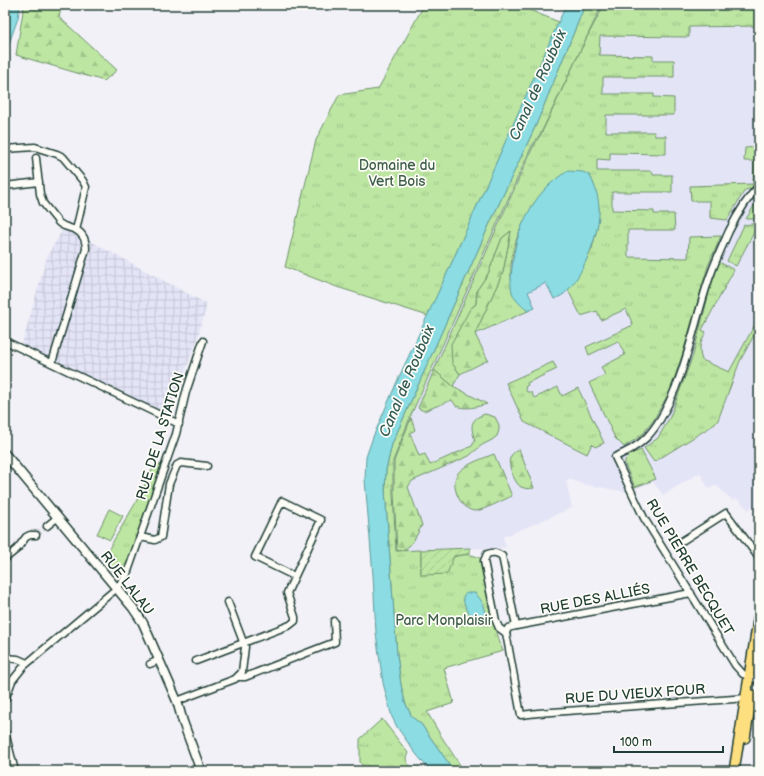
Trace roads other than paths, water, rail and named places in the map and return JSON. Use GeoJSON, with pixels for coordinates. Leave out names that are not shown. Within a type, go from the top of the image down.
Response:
{"type":"FeatureCollection","features":[{"type":"Feature","properties":{"kind":"main road","name":"RUE LALAU"},"geometry":{"type":"LineString","coordinates":[[5,454],[117,588],[143,623],[177,701],[201,771]]}},
{"type":"Feature","properties":{"kind":"main road"},"geometry":{"type":"LineString","coordinates":[[740,771],[759,614]]}},
{"type":"Feature","properties":{"kind":"main road"},"geometry":{"type":"LineString","coordinates":[[752,678],[759,654]]}},
{"type":"Feature","properties":{"kind":"main road"},"geometry":{"type":"LineString","coordinates":[[734,771],[749,698]]}},
{"type":"Feature","properties":{"kind":"street"},"geometry":{"type":"LineString","coordinates":[[5,149],[35,147],[57,154],[63,158],[83,181],[86,188],[76,230]]}},
{"type":"Feature","properties":{"kind":"street"},"geometry":{"type":"LineString","coordinates":[[36,158],[42,200],[55,219],[64,226],[80,232],[84,239],[86,249],[52,364]]}},
{"type":"Feature","properties":{"kind":"street"},"geometry":{"type":"LineString","coordinates":[[5,186],[39,182]]}},
{"type":"Feature","properties":{"kind":"street","name":"RUE PIERRE BECQUET"},"geometry":{"type":"LineString","coordinates":[[752,678],[740,672],[735,665],[644,518],[615,457],[642,442],[653,430],[666,409],[686,361],[707,284],[716,260],[737,216],[749,197],[759,186]]}},
{"type":"Feature","properties":{"kind":"street"},"geometry":{"type":"LineString","coordinates":[[5,341],[178,424]]}},
{"type":"Feature","properties":{"kind":"street","name":"RUE DE LA STATION"},"geometry":{"type":"LineString","coordinates":[[5,700],[12,680],[27,663],[117,588],[127,574],[178,424],[186,392],[203,341]]}},
{"type":"Feature","properties":{"kind":"street","name":"RUE DE LA STATION"},"geometry":{"type":"LineString","coordinates":[[140,537],[155,540],[161,537],[169,484],[177,465],[181,463],[207,466]]}},
{"type":"Feature","properties":{"kind":"street"},"geometry":{"type":"LineString","coordinates":[[196,661],[295,622],[296,617],[287,595],[294,576],[321,520],[282,501],[255,557],[294,576]]}},
{"type":"Feature","properties":{"kind":"street"},"geometry":{"type":"LineString","coordinates":[[682,541],[726,513],[759,558]]}},
{"type":"Feature","properties":{"kind":"street"},"geometry":{"type":"LineString","coordinates":[[47,526],[58,517]]}},
{"type":"Feature","properties":{"kind":"street"},"geometry":{"type":"LineString","coordinates":[[6,558],[17,549],[26,537],[36,535]]}},
{"type":"Feature","properties":{"kind":"street"},"geometry":{"type":"LineString","coordinates":[[506,633],[499,628],[496,620],[484,561],[487,554],[492,552],[498,553],[502,556],[516,626]]}},
{"type":"Feature","properties":{"kind":"street","name":"RUE DES ALLIÉS"},"geometry":{"type":"LineString","coordinates":[[506,633],[508,628],[516,626],[691,593]]}},
{"type":"Feature","properties":{"kind":"street"},"geometry":{"type":"LineString","coordinates":[[228,602],[244,642],[245,650],[243,669],[238,677]]}},
{"type":"Feature","properties":{"kind":"street"},"geometry":{"type":"LineString","coordinates":[[177,701],[238,677],[245,677],[335,642],[334,621]]}},
{"type":"Feature","properties":{"kind":"street","name":"RUE DU VIEUX FOUR"},"geometry":{"type":"LineString","coordinates":[[506,633],[521,715],[749,698]]}},
{"type":"Feature","properties":{"kind":"street"},"geometry":{"type":"LineString","coordinates":[[5,658],[18,659],[27,663]]}},
{"type":"Feature","properties":{"kind":"street"},"geometry":{"type":"LineString","coordinates":[[150,664],[159,660]]}},
{"type":"Feature","properties":{"kind":"street"},"geometry":{"type":"LineString","coordinates":[[5,732],[15,771]]}},
{"type":"Feature","properties":{"kind":"water"},"geometry":{"type":"Polygon","coordinates":[[[5,5],[20,5],[18,18],[5,55],[5,5]]]}},
{"type":"Feature","properties":{"kind":"water","name":"Canal de Roubaix"},"geometry":{"type":"Polygon","coordinates":[[[566,5],[585,5],[536,125],[490,223],[392,444],[386,470],[385,490],[397,655],[401,685],[405,702],[412,717],[421,724],[454,771],[430,771],[397,727],[392,717],[383,683],[376,633],[365,480],[366,457],[399,377],[448,271],[566,5]]]}},
{"type":"Feature","properties":{"kind":"water"},"geometry":{"type":"Polygon","coordinates":[[[568,171],[583,172],[589,175],[595,186],[599,207],[599,217],[594,241],[578,277],[564,294],[554,299],[546,283],[528,292],[535,308],[528,311],[516,300],[511,289],[517,239],[528,212],[536,200],[556,179],[568,171]]]}},
{"type":"Feature","properties":{"kind":"water"},"geometry":{"type":"Polygon","coordinates":[[[467,593],[475,593],[480,598],[485,611],[484,617],[476,619],[470,614],[464,603],[463,596],[467,593]]]}},
{"type":"Feature","properties":{"kind":"tunnel"},"geometry":{"type":"LineString","coordinates":[[36,535],[47,526]]}},
{"type":"Feature","properties":{"kind":"park label","name":"Domaine du Vert Bois"},"geometry":{"type":"Point","coordinates":[397,174]}},
{"type":"Feature","properties":{"kind":"park label","name":"Parc Monplaisir"},"geometry":{"type":"Point","coordinates":[444,620]}}]}
